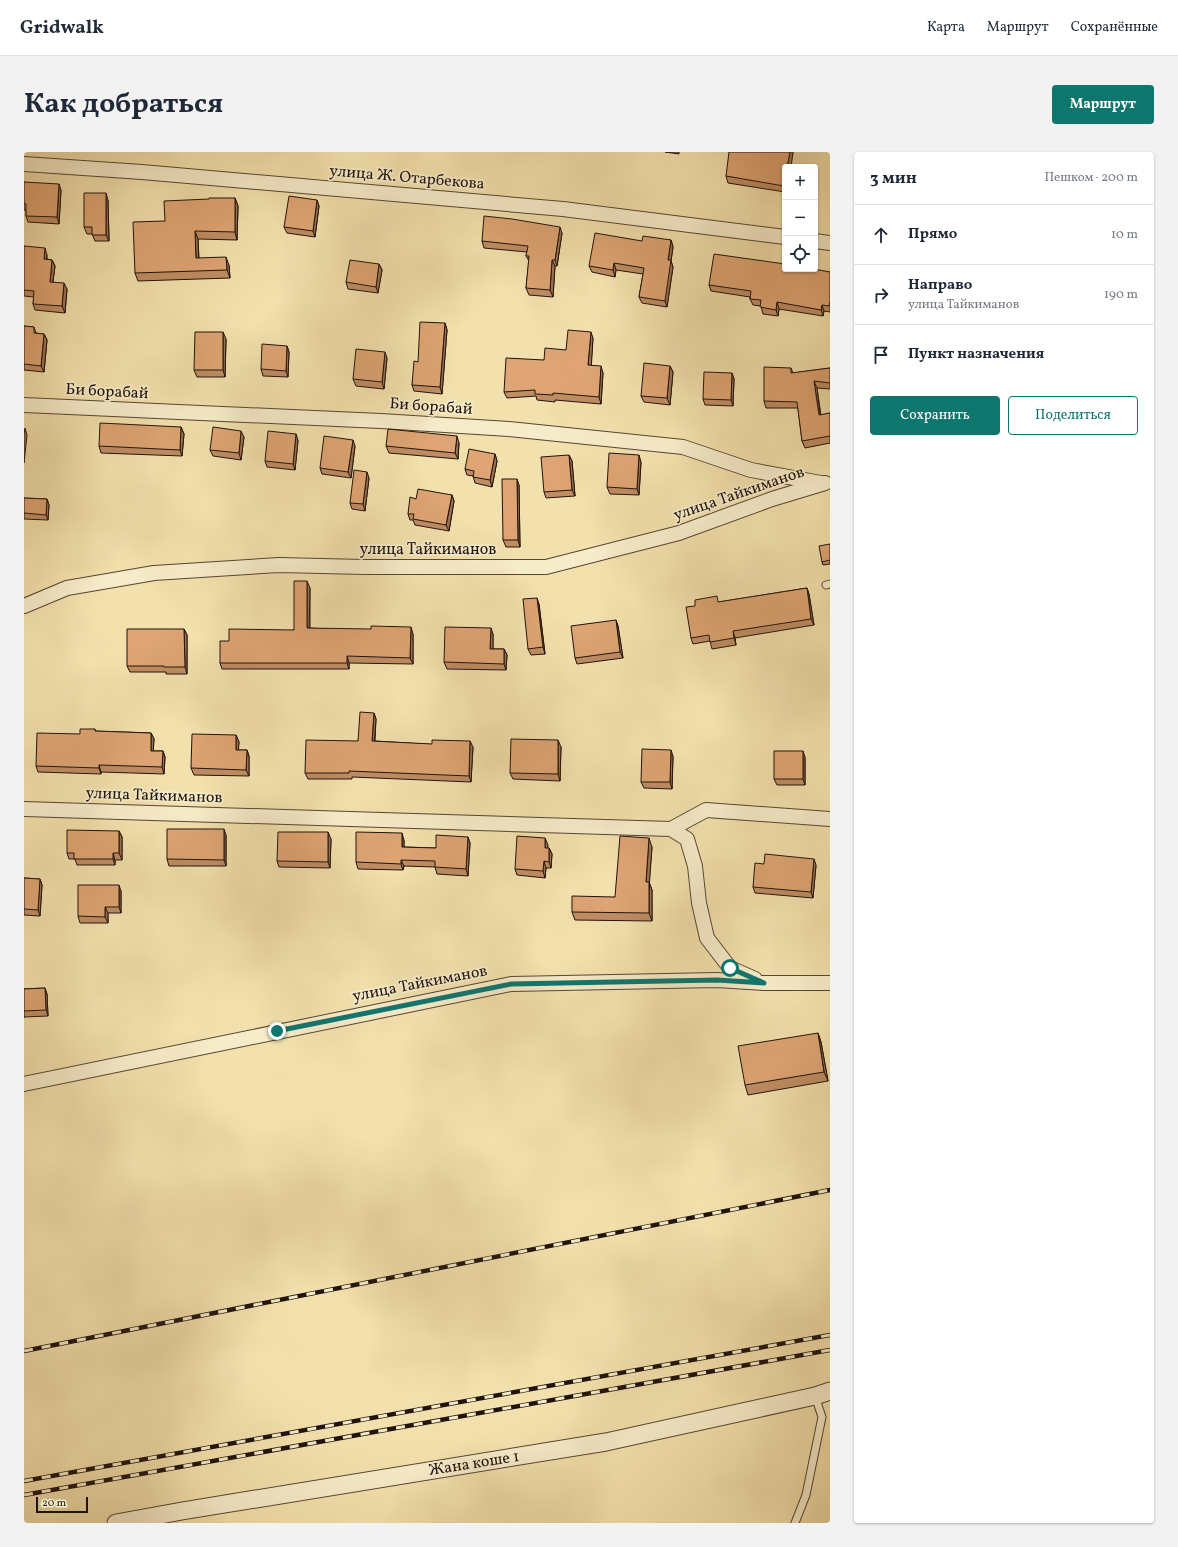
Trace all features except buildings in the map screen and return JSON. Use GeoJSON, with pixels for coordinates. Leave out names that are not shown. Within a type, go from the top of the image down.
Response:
{"type":"FeatureCollection","features":[{"type":"Feature","properties":{"kind":"street","name":"улица Ж. Отарбекова"},"geometry":{"type":"LineString","coordinates":[[24,164],[142,172],[563,209],[782,237]]}},
{"type":"Feature","properties":{"kind":"street"},"geometry":{"type":"LineString","coordinates":[[818,241],[830,243]]}},
{"type":"Feature","properties":{"kind":"street","name":"Би борабай"},"geometry":{"type":"LineString","coordinates":[[24,405],[381,421],[509,429],[683,447],[751,470],[828,483]]}},
{"type":"Feature","properties":{"kind":"street","name":"улица Тайкиманов"},"geometry":{"type":"LineString","coordinates":[[24,606],[67,588],[154,573],[279,565],[380,567],[546,566],[679,533],[772,499],[828,483]]}},
{"type":"Feature","properties":{"kind":"street","name":"улица Тайкиманов"},"geometry":{"type":"LineString","coordinates":[[24,809],[671,829]]}},
{"type":"Feature","properties":{"kind":"street"},"geometry":{"type":"LineString","coordinates":[[764,983],[730,968],[707,938],[699,903],[694,866],[687,839],[671,829],[706,810],[830,819]]}},
{"type":"Feature","properties":{"kind":"street","name":"улица Тайкиманов"},"geometry":{"type":"LineString","coordinates":[[24,1084],[511,984],[717,980],[764,983],[830,983]]}},
{"type":"Feature","properties":{"kind":"street","name":"Жана коше 1"},"geometry":{"type":"LineString","coordinates":[[116,1523],[606,1442],[822,1393]]}},
{"type":"Feature","properties":{"kind":"lane"},"geometry":{"type":"LineString","coordinates":[[794,1523],[806,1495],[822,1417],[822,1393]]}},
{"type":"Feature","properties":{"kind":"railway"},"geometry":{"type":"LineString","coordinates":[[24,1351],[830,1190]]}},
{"type":"Feature","properties":{"kind":"railway"},"geometry":{"type":"LineString","coordinates":[[24,1481],[830,1335]]}},
{"type":"Feature","properties":{"kind":"railway"},"geometry":{"type":"LineString","coordinates":[[24,1495],[830,1350]]}},
{"type":"Feature","properties":{"kind":"route"},"geometry":{"type":"LineString","coordinates":[[277,1031],[511,984],[717,980],[764,983],[730,968]]}}]}
